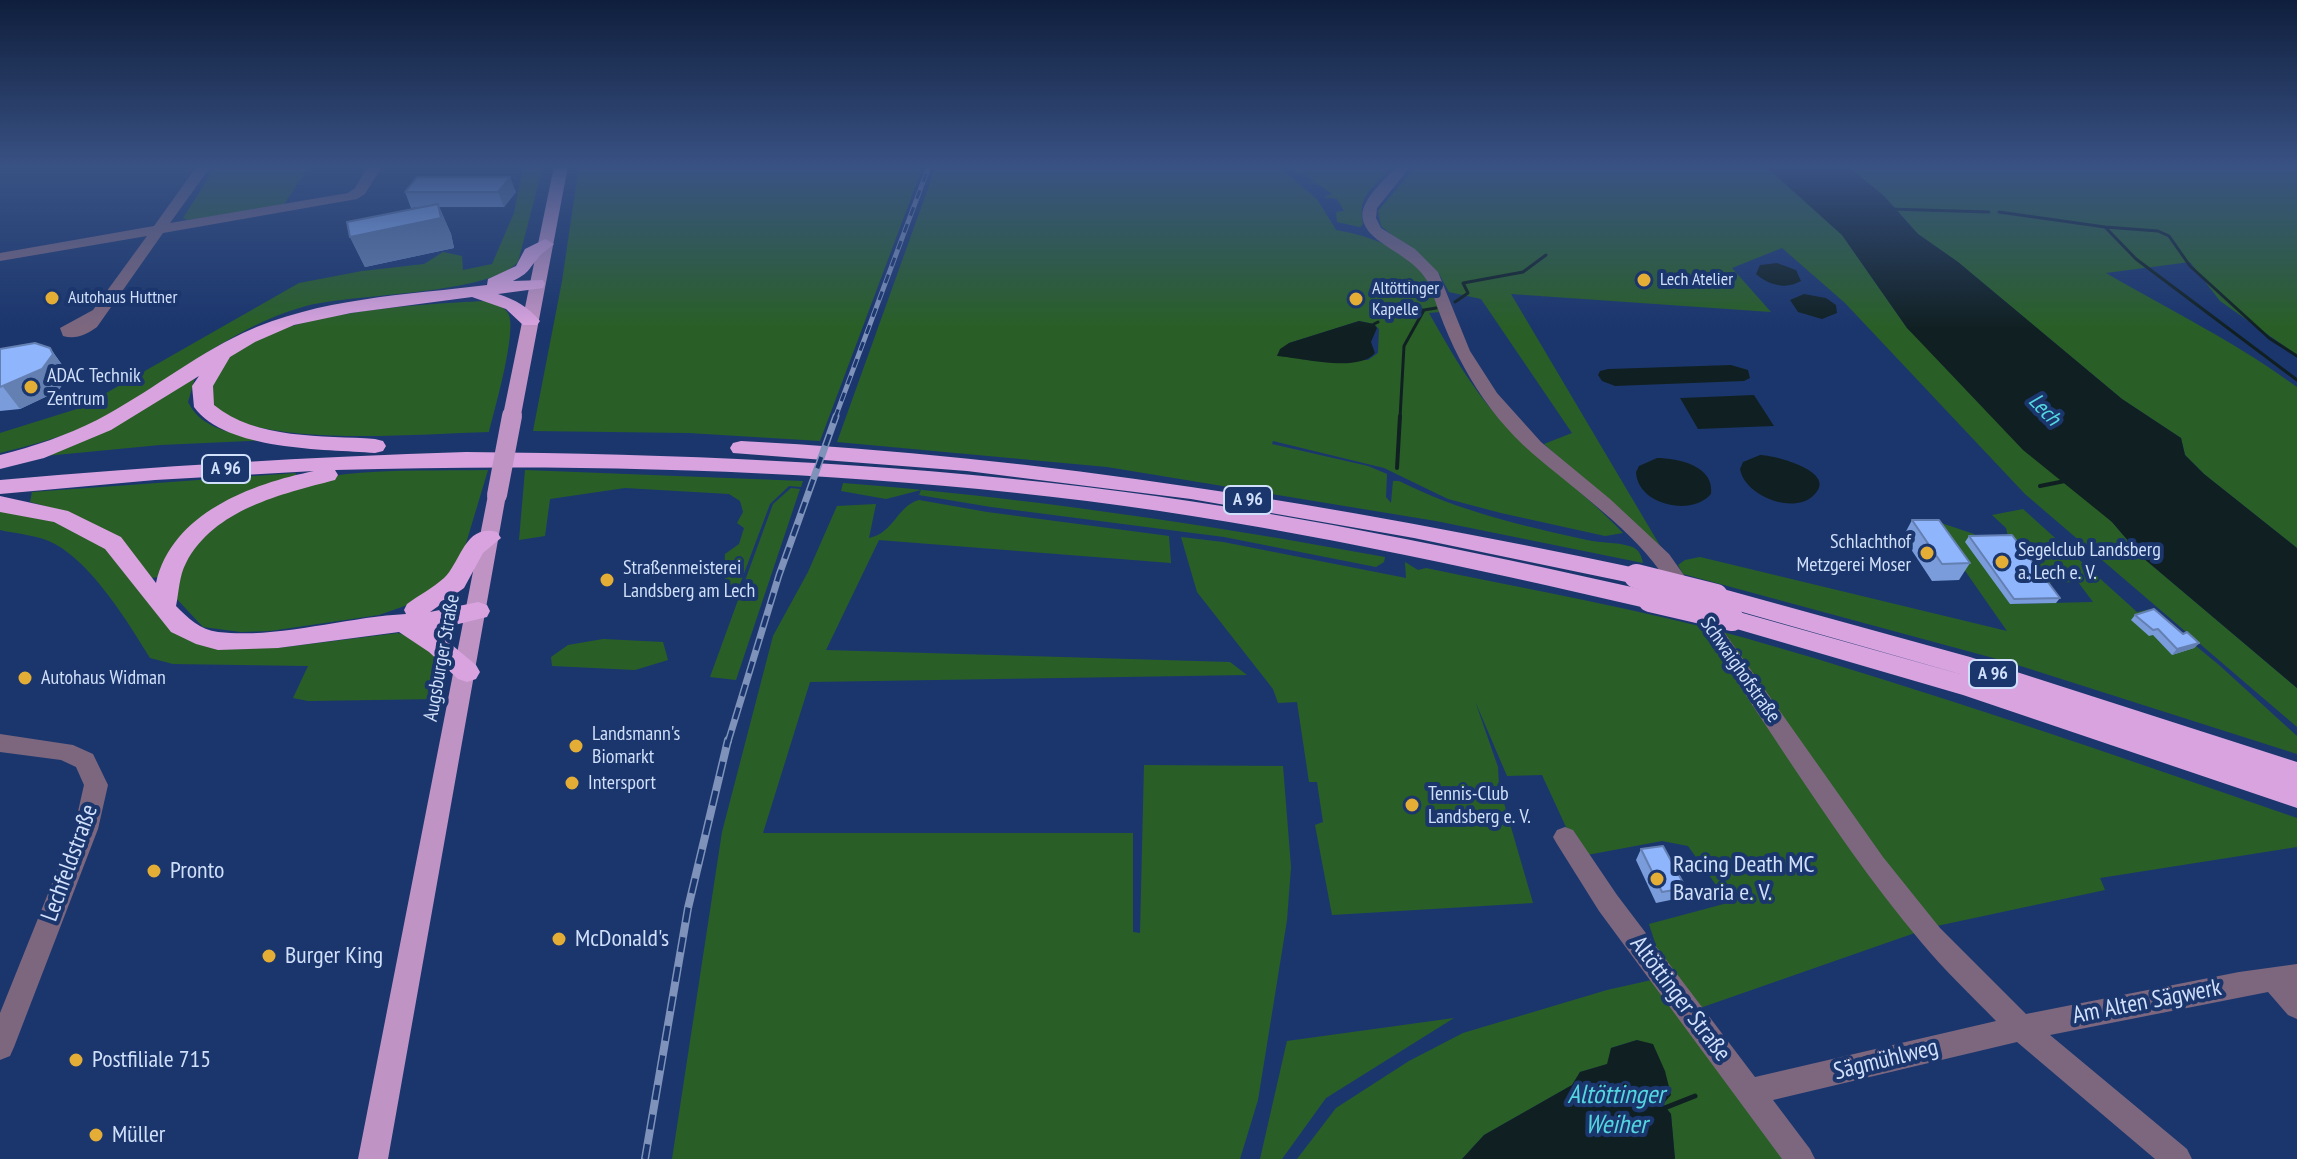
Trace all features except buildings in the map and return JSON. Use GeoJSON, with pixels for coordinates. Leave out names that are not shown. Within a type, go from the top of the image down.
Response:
{"type":"FeatureCollection","features":[{"type":"Feature","properties":{"kind":"highway"},"geometry":{"type":"LineString","coordinates":[[470,292],[514,276],[523,269],[531,253],[545,244]]}},
{"type":"Feature","properties":{"kind":"highway"},"geometry":{"type":"LineString","coordinates":[[0,462],[47,449],[104,425],[266,329],[319,313],[536,284]]}},
{"type":"Feature","properties":{"kind":"highway"},"geometry":{"type":"LineString","coordinates":[[470,292],[513,305],[530,321]]}},
{"type":"Feature","properties":{"kind":"highway"},"geometry":{"type":"LineString","coordinates":[[231,348],[209,371],[200,389],[202,408],[211,417],[260,434],[375,446]]}},
{"type":"Feature","properties":{"kind":"highway","name":"A 96"},"geometry":{"type":"LineString","coordinates":[[0,472],[190,456],[375,446],[690,446],[956,463],[1098,478],[1435,532],[1716,596],[1970,667],[2267,774],[2297,796]]}},
{"type":"Feature","properties":{"kind":"highway","name":"A 96"},"geometry":{"type":"LineString","coordinates":[[0,487],[197,471],[453,461],[573,460],[754,465],[948,479],[1090,495],[1240,516],[1436,551],[1650,600],[1732,619],[2267,774],[2297,773]]}},
{"type":"Feature","properties":{"kind":"highway"},"geometry":{"type":"LineString","coordinates":[[164,606],[170,574],[185,546],[219,516],[246,501],[309,478],[352,470],[453,461]]}},
{"type":"Feature","properties":{"kind":"highway"},"geometry":{"type":"LineString","coordinates":[[0,504],[60,516],[102,537],[130,562],[148,591],[180,626],[196,635],[218,641],[278,639],[411,617],[454,619],[478,611]]}},
{"type":"Feature","properties":{"kind":"highway"},"geometry":{"type":"LineString","coordinates":[[411,617],[455,582],[474,548],[489,538]]}},
{"type":"Feature","properties":{"kind":"highway"},"geometry":{"type":"LineString","coordinates":[[411,617],[467,672]]}},
{"type":"Feature","properties":{"kind":"main road","name":"Augsburger Straße"},"geometry":{"type":"LineString","coordinates":[[373,1159],[550,220]]}},
{"type":"Feature","properties":{"kind":"street"},"geometry":{"type":"LineString","coordinates":[[99,313],[165,220]]}},
{"type":"Feature","properties":{"kind":"street"},"geometry":{"type":"LineString","coordinates":[[0,257],[211,220]]}},
{"type":"Feature","properties":{"kind":"street","name":"Schwaighofstraße"},"geometry":{"type":"LineString","coordinates":[[1371,220],[1379,235],[1410,252],[1430,272],[1462,351],[1490,396],[1535,446],[1603,503],[1662,559],[1874,864],[1931,936],[2021,1028],[2177,1159]]}},
{"type":"Feature","properties":{"kind":"street","name":"Lechfeldstraße"},"geometry":{"type":"LineString","coordinates":[[0,743],[65,751],[85,761],[96,785],[86,829],[0,1047]]}},
{"type":"Feature","properties":{"kind":"street","name":"Altöttinger Straße"},"geometry":{"type":"LineString","coordinates":[[1565,837],[1608,903],[1800,1159]]}},
{"type":"Feature","properties":{"kind":"street","name":"Am Alten Sägwerk"},"geometry":{"type":"LineString","coordinates":[[2021,1028],[2211,989],[2285,978],[2297,1006]]}},
{"type":"Feature","properties":{"kind":"street","name":"Sägmühlweg"},"geometry":{"type":"LineString","coordinates":[[1750,1092],[2021,1028]]}},
{"type":"Feature","properties":{"kind":"green space"},"geometry":{"type":"Polygon","coordinates":[[[511,220],[529,220],[518,262],[502,273],[451,287],[306,306],[277,316],[223,343],[93,423],[59,437],[0,453],[0,433],[80,408],[299,283],[424,264],[443,252],[462,256],[463,270],[492,264],[511,220]]]}},
{"type":"Feature","properties":{"kind":"green space"},"geometry":{"type":"Polygon","coordinates":[[[571,220],[903,220],[820,441],[689,433],[533,431],[571,220]]]}},
{"type":"Feature","properties":{"kind":"green space"},"geometry":{"type":"Polygon","coordinates":[[[917,220],[1330,220],[1336,230],[1388,246],[1402,254],[1426,278],[1440,312],[1429,313],[1487,404],[1511,431],[1623,533],[1605,536],[1501,513],[1448,499],[1384,468],[1273,441],[1272,444],[1368,466],[1387,474],[1386,497],[1391,503],[1393,481],[1399,481],[1491,516],[1587,540],[1635,548],[1643,563],[1436,521],[1107,467],[837,442],[917,220]],[[1359,321],[1289,343],[1277,355],[1368,360],[1378,353],[1379,329],[1374,324],[1359,321]]]}},
{"type":"Feature","properties":{"kind":"green space"},"geometry":{"type":"Polygon","coordinates":[[[1363,220],[1363,224],[1360,227],[1337,222],[1363,220]]]}},
{"type":"Feature","properties":{"kind":"green space"},"geometry":{"type":"Polygon","coordinates":[[[1380,220],[1826,220],[1842,235],[1907,328],[2112,522],[2142,557],[2297,688],[2297,727],[2025,494],[1845,303],[1782,248],[1732,268],[1771,312],[1511,294],[1662,549],[1544,444],[1572,433],[1481,299],[1449,292],[1438,272],[1381,226],[1380,220]]]}},
{"type":"Feature","properties":{"kind":"green space"},"geometry":{"type":"Polygon","coordinates":[[[1906,220],[2297,220],[2297,355],[2220,301],[2190,262],[2106,273],[2227,341],[2297,387],[2297,548],[2204,474],[2185,455],[2181,438],[2122,399],[1958,262],[1918,234],[1906,220]]]}},
{"type":"Feature","properties":{"kind":"green space"},"geometry":{"type":"Polygon","coordinates":[[[485,301],[503,308],[510,322],[508,352],[489,432],[368,436],[304,434],[249,425],[210,406],[216,370],[236,351],[265,335],[301,323],[341,315],[485,301]]]}},
{"type":"Feature","properties":{"kind":"green space"},"geometry":{"type":"Polygon","coordinates":[[[196,374],[188,402],[203,420],[224,430],[271,440],[160,445],[45,456],[196,374]]]}},
{"type":"Feature","properties":{"kind":"green space"},"geometry":{"type":"Polygon","coordinates":[[[488,470],[458,570],[416,602],[379,615],[270,631],[241,632],[203,627],[174,596],[180,570],[195,548],[215,528],[267,497],[295,486],[347,474],[488,470]]]}},
{"type":"Feature","properties":{"kind":"green space"},"geometry":{"type":"Polygon","coordinates":[[[525,470],[803,481],[801,487],[789,486],[770,504],[737,592],[729,591],[724,575],[725,554],[739,544],[744,528],[737,523],[743,512],[740,501],[729,494],[625,488],[550,499],[545,536],[519,540],[525,470]]]}},
{"type":"Feature","properties":{"kind":"green space"},"geometry":{"type":"Polygon","coordinates":[[[296,473],[295,477],[239,498],[159,577],[151,578],[123,547],[98,528],[85,520],[30,502],[32,492],[296,473]]]}},
{"type":"Feature","properties":{"kind":"green space"},"geometry":{"type":"Polygon","coordinates":[[[843,483],[921,490],[886,499],[841,491],[843,483]]]}},
{"type":"Feature","properties":{"kind":"green space"},"geometry":{"type":"Polygon","coordinates":[[[791,488],[800,489],[736,680],[710,677],[773,504],[791,488]]]}},
{"type":"Feature","properties":{"kind":"green space"},"geometry":{"type":"Polygon","coordinates":[[[921,490],[1114,513],[1385,557],[1384,562],[1376,567],[1224,537],[919,495],[921,490]]]}},
{"type":"Feature","properties":{"kind":"green space"},"geometry":{"type":"Polygon","coordinates":[[[919,500],[1169,536],[1171,563],[879,540],[826,650],[1230,662],[1247,675],[810,682],[763,833],[1133,833],[1133,932],[1140,933],[1144,765],[1283,766],[1291,867],[1287,920],[1258,1100],[1240,1159],[672,1159],[722,832],[773,636],[808,572],[837,506],[876,504],[869,538],[884,531],[905,508],[919,500]]]}},
{"type":"Feature","properties":{"kind":"green space"},"geometry":{"type":"Polygon","coordinates":[[[0,509],[54,519],[106,546],[216,648],[278,648],[398,633],[420,640],[442,655],[446,677],[441,699],[308,701],[293,698],[308,666],[173,664],[150,658],[108,595],[83,566],[49,541],[0,530],[0,509]]]}},
{"type":"Feature","properties":{"kind":"green space"},"geometry":{"type":"Polygon","coordinates":[[[2023,509],[2137,612],[2151,609],[2219,665],[2297,736],[2297,754],[2008,662],[1683,574],[1678,565],[1700,557],[2007,631],[1929,519],[1974,534],[2010,604],[2093,602],[2078,582],[2040,583],[2009,540],[2006,528],[1992,515],[2023,509]]]}},
{"type":"Feature","properties":{"kind":"green space"},"geometry":{"type":"Polygon","coordinates":[[[1181,537],[1223,542],[1406,578],[1405,562],[1418,570],[1426,568],[1586,600],[1745,638],[2091,747],[2297,818],[2297,847],[2100,878],[2105,890],[1932,927],[1700,1008],[1657,949],[1649,924],[1735,901],[1728,892],[1719,889],[1688,846],[1662,841],[1587,855],[1572,840],[1542,775],[1507,776],[1475,701],[1498,767],[1499,786],[1533,903],[1332,915],[1315,825],[1323,822],[1317,782],[1309,782],[1297,702],[1278,703],[1273,689],[1197,592],[1181,537]]]}},
{"type":"Feature","properties":{"kind":"green space"},"geometry":{"type":"Polygon","coordinates":[[[603,639],[663,642],[668,660],[635,670],[552,666],[551,657],[568,645],[603,639]]]}},
{"type":"Feature","properties":{"kind":"green space"},"geometry":{"type":"Polygon","coordinates":[[[1656,979],[1794,1159],[1675,1159],[1671,1114],[1663,1104],[1667,1098],[1637,1040],[1611,1048],[1608,1064],[1580,1072],[1572,1085],[1484,1135],[1462,1159],[1297,1159],[1336,1108],[1409,1061],[1463,1033],[1607,990],[1656,979]]]}},
{"type":"Feature","properties":{"kind":"green space"},"geometry":{"type":"Polygon","coordinates":[[[1454,1018],[1326,1098],[1282,1159],[1260,1159],[1287,1041],[1454,1018]]]}},
{"type":"Feature","properties":{"kind":"water","name":"Lech"},"geometry":{"type":"Polygon","coordinates":[[[1825,220],[1906,220],[1918,234],[1958,262],[2122,399],[2181,438],[2185,455],[2204,474],[2297,548],[2297,688],[2142,557],[2112,522],[2023,450],[1907,328],[1842,235],[1825,220]]]}},
{"type":"Feature","properties":{"kind":"water"},"geometry":{"type":"Polygon","coordinates":[[[1777,263],[1796,270],[1801,281],[1777,285],[1756,274],[1760,265],[1777,263]]]}},
{"type":"Feature","properties":{"kind":"water"},"geometry":{"type":"Polygon","coordinates":[[[1804,294],[1826,298],[1836,305],[1837,313],[1822,319],[1798,312],[1790,300],[1804,294]]]}},
{"type":"Feature","properties":{"kind":"water"},"geometry":{"type":"Polygon","coordinates":[[[1359,321],[1374,324],[1377,328],[1371,342],[1375,353],[1367,359],[1343,363],[1277,356],[1280,349],[1289,343],[1359,321]]]}},
{"type":"Feature","properties":{"kind":"water"},"geometry":{"type":"Polygon","coordinates":[[[1731,365],[1748,370],[1750,378],[1744,381],[1615,386],[1602,381],[1598,375],[1600,371],[1608,369],[1731,365]]]}},
{"type":"Feature","properties":{"kind":"water"},"geometry":{"type":"Polygon","coordinates":[[[1754,395],[1774,426],[1698,429],[1680,398],[1754,395]]]}},
{"type":"Feature","properties":{"kind":"water"},"geometry":{"type":"Polygon","coordinates":[[[1760,455],[1802,466],[1818,479],[1819,487],[1813,496],[1793,503],[1782,503],[1759,494],[1743,478],[1740,469],[1743,462],[1760,455]]]}},
{"type":"Feature","properties":{"kind":"water"},"geometry":{"type":"Polygon","coordinates":[[[1657,458],[1684,462],[1701,470],[1711,484],[1711,494],[1691,505],[1679,506],[1655,500],[1645,493],[1636,472],[1639,466],[1657,458]]]}},
{"type":"Feature","properties":{"kind":"water","name":"Altöttinger Weiher"},"geometry":{"type":"Polygon","coordinates":[[[1637,1040],[1653,1044],[1671,1095],[1663,1104],[1671,1114],[1675,1159],[1462,1159],[1484,1135],[1572,1085],[1580,1072],[1607,1064],[1611,1048],[1637,1040]]]}},
{"type":"Feature","properties":{"kind":"waterway"},"geometry":{"type":"LineString","coordinates":[[2056,220],[2105,227]]}},
{"type":"Feature","properties":{"kind":"waterway"},"geometry":{"type":"LineString","coordinates":[[2105,227],[2158,231],[2169,236],[2190,266],[2269,338],[2297,356]]}},
{"type":"Feature","properties":{"kind":"waterway"},"geometry":{"type":"LineString","coordinates":[[2105,227],[2136,259],[2297,380]]}},
{"type":"Feature","properties":{"kind":"waterway"},"geometry":{"type":"LineString","coordinates":[[1455,302],[1468,293],[1463,283],[1523,272],[1546,255]]}},
{"type":"Feature","properties":{"kind":"waterway"},"geometry":{"type":"LineString","coordinates":[[1400,418],[1404,346],[1424,310],[1436,308]]}},
{"type":"Feature","properties":{"kind":"waterway"},"geometry":{"type":"LineString","coordinates":[[1383,317],[1406,310],[1423,310]]}},
{"type":"Feature","properties":{"kind":"waterway"},"geometry":{"type":"LineString","coordinates":[[1374,324],[1378,322]]}},
{"type":"Feature","properties":{"kind":"waterway"},"geometry":{"type":"LineString","coordinates":[[1397,468],[1400,416]]}},
{"type":"Feature","properties":{"kind":"waterway"},"geometry":{"type":"LineString","coordinates":[[2040,486],[2065,481]]}},
{"type":"Feature","properties":{"kind":"waterway"},"geometry":{"type":"LineString","coordinates":[[1662,1109],[1695,1096]]}},
{"type":"Feature","properties":{"kind":"railway"},"geometry":{"type":"LineString","coordinates":[[835,418],[909,220]]}},
{"type":"Feature","properties":{"kind":"railway"},"geometry":{"type":"LineString","coordinates":[[728,742],[779,575],[836,416]]}},
{"type":"Feature","properties":{"kind":"railway"},"geometry":{"type":"LineString","coordinates":[[645,1159],[688,908],[728,740]]}},
{"type":"Feature","properties":{"kind":"place","name":"Lech Atelier"},"geometry":{"type":"Point","coordinates":[1644,280]}},
{"type":"Feature","properties":{"kind":"place","name":"Autohaus Huttner"},"geometry":{"type":"Point","coordinates":[52,298]}},
{"type":"Feature","properties":{"kind":"place","name":"Altöttinger Kapelle"},"geometry":{"type":"Point","coordinates":[1356,299]}},
{"type":"Feature","properties":{"kind":"place","name":"ADAC Technik Zentrum"},"geometry":{"type":"Point","coordinates":[31,387]}},
{"type":"Feature","properties":{"kind":"place","name":"Schlachthof Metzgerei Moser"},"geometry":{"type":"Point","coordinates":[1927,553]}},
{"type":"Feature","properties":{"kind":"place","name":"Segelclub Landsberg a. Lech e. V."},"geometry":{"type":"Point","coordinates":[2002,562]}},
{"type":"Feature","properties":{"kind":"place","name":"Straßenmeisterei Landsberg am Lech"},"geometry":{"type":"Point","coordinates":[607,580]}},
{"type":"Feature","properties":{"kind":"place","name":"Autohaus Widman"},"geometry":{"type":"Point","coordinates":[25,678]}},
{"type":"Feature","properties":{"kind":"place","name":"Landsmann's Biomarkt"},"geometry":{"type":"Point","coordinates":[576,746]}},
{"type":"Feature","properties":{"kind":"place","name":"Intersport"},"geometry":{"type":"Point","coordinates":[572,783]}},
{"type":"Feature","properties":{"kind":"place","name":"Tennis-Club Landsberg e. V."},"geometry":{"type":"Point","coordinates":[1412,805]}},
{"type":"Feature","properties":{"kind":"place","name":"Pronto"},"geometry":{"type":"Point","coordinates":[154,871]}},
{"type":"Feature","properties":{"kind":"place","name":"Racing Death MC Bavaria e. V."},"geometry":{"type":"Point","coordinates":[1657,879]}},
{"type":"Feature","properties":{"kind":"place","name":"McDonald's"},"geometry":{"type":"Point","coordinates":[559,939]}},
{"type":"Feature","properties":{"kind":"place","name":"Burger King"},"geometry":{"type":"Point","coordinates":[269,956]}},
{"type":"Feature","properties":{"kind":"place","name":"Postfiliale 715"},"geometry":{"type":"Point","coordinates":[76,1060]}},
{"type":"Feature","properties":{"kind":"place","name":"Müller"},"geometry":{"type":"Point","coordinates":[96,1135]}}]}
